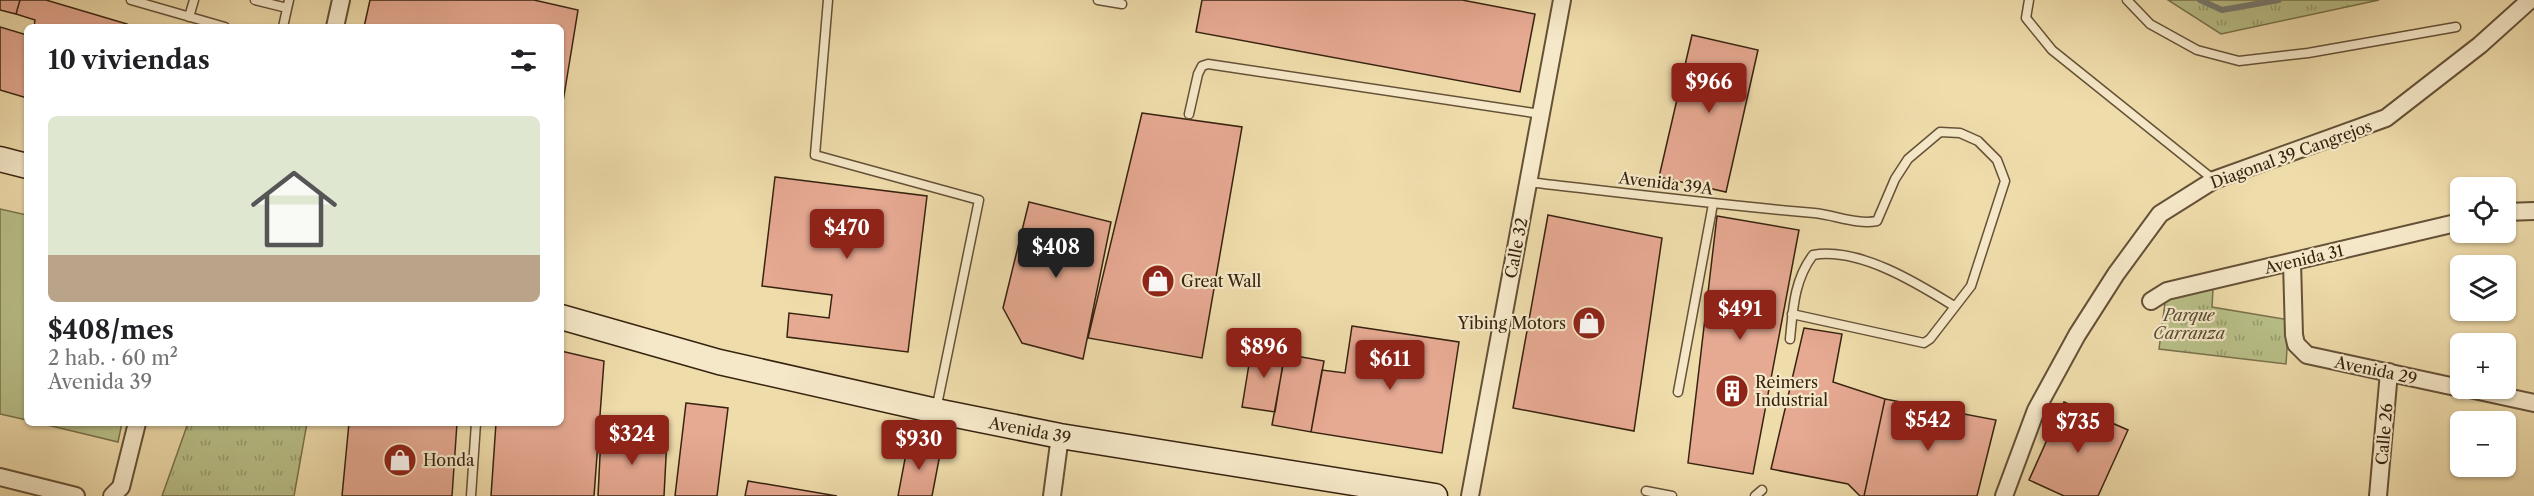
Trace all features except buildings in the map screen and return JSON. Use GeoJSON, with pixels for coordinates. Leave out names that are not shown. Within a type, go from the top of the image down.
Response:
{"type":"FeatureCollection","features":[{"type":"Feature","properties":{"kind":"main road"},"geometry":{"type":"LineString","coordinates":[[0,159],[24,165]]}},
{"type":"Feature","properties":{"kind":"main road","name":"Avenida 39"},"geometry":{"type":"LineString","coordinates":[[564,318],[719,362],[936,411],[1060,436],[1395,492],[1435,496]]}},
{"type":"Feature","properties":{"kind":"street"},"geometry":{"type":"LineString","coordinates":[[336,24],[341,0]]}},
{"type":"Feature","properties":{"kind":"street","name":"Calle 32"},"geometry":{"type":"LineString","coordinates":[[1470,496],[1562,0]]}},
{"type":"Feature","properties":{"kind":"street","name":"Diagonal 39 Cangrejos"},"geometry":{"type":"LineString","coordinates":[[2004,496],[2036,410],[2076,335],[2116,274],[2160,214],[2214,180],[2386,118],[2480,45],[2530,0]]}},
{"type":"Feature","properties":{"kind":"street"},"geometry":{"type":"LineString","coordinates":[[2516,212],[2534,211]]}},
{"type":"Feature","properties":{"kind":"street","name":"Avenida 31"},"geometry":{"type":"LineString","coordinates":[[2151,302],[2167,291],[2450,224]]}},
{"type":"Feature","properties":{"kind":"street","name":"Avenida 29"},"geometry":{"type":"LineString","coordinates":[[2292,262],[2296,344],[2307,355],[2450,386]]}},
{"type":"Feature","properties":{"kind":"street","name":"Calle 26"},"geometry":{"type":"LineString","coordinates":[[2378,496],[2389,372]]}},
{"type":"Feature","properties":{"kind":"street"},"geometry":{"type":"LineString","coordinates":[[2515,399],[2534,403]]}},
{"type":"Feature","properties":{"kind":"street"},"geometry":{"type":"LineString","coordinates":[[112,496],[121,487],[136,426]]}},
{"type":"Feature","properties":{"kind":"street"},"geometry":{"type":"LineString","coordinates":[[1052,496],[1060,436]]}},
{"type":"Feature","properties":{"kind":"street"},"geometry":{"type":"LineString","coordinates":[[0,477],[76,496]]}},
{"type":"Feature","properties":{"kind":"lane"},"geometry":{"type":"LineString","coordinates":[[131,0],[214,24]]}},
{"type":"Feature","properties":{"kind":"lane"},"geometry":{"type":"LineString","coordinates":[[189,17],[194,0]]}},
{"type":"Feature","properties":{"kind":"lane"},"geometry":{"type":"LineString","coordinates":[[255,0],[288,4],[284,24]]}},
{"type":"Feature","properties":{"kind":"lane"},"geometry":{"type":"LineString","coordinates":[[828,0],[815,155],[979,200],[936,411]]}},
{"type":"Feature","properties":{"kind":"lane"},"geometry":{"type":"LineString","coordinates":[[1098,0],[1122,4]]}},
{"type":"Feature","properties":{"kind":"lane"},"geometry":{"type":"LineString","coordinates":[[2029,0],[2026,18],[2052,50],[2214,180]]}},
{"type":"Feature","properties":{"kind":"lane"},"geometry":{"type":"LineString","coordinates":[[2127,0],[2150,24],[2197,50],[2239,61],[2308,53],[2456,27]]}},
{"type":"Feature","properties":{"kind":"lane"},"geometry":{"type":"LineString","coordinates":[[1190,114],[1198,74],[1202,66],[1208,64],[1541,114]]}},
{"type":"Feature","properties":{"kind":"lane","name":"Avenida 39A"},"geometry":{"type":"LineString","coordinates":[[1528,182],[1713,204],[1815,213],[1867,223],[1877,221],[1895,179],[1908,159],[1940,132],[1960,132],[1978,141],[1997,160],[2005,181],[1971,286],[1954,306]]}},
{"type":"Feature","properties":{"kind":"lane"},"geometry":{"type":"LineString","coordinates":[[1678,392],[1713,204]]}},
{"type":"Feature","properties":{"kind":"lane"},"geometry":{"type":"LineString","coordinates":[[1790,339],[1792,314],[1796,291],[1805,266],[1813,255],[1824,253],[1888,269],[1916,281],[1954,306],[1930,339],[1924,342],[1792,314]]}},
{"type":"Feature","properties":{"kind":"lane"},"geometry":{"type":"LineString","coordinates":[[471,496],[476,426]]}},
{"type":"Feature","properties":{"kind":"lane"},"geometry":{"type":"LineString","coordinates":[[1646,491],[1672,496]]}},
{"type":"Feature","properties":{"kind":"green space"},"geometry":{"type":"Polygon","coordinates":[[[2168,0],[2379,0],[2221,34],[2168,0]]]}},
{"type":"Feature","properties":{"kind":"green space"},"geometry":{"type":"Polygon","coordinates":[[[0,209],[24,214],[24,419],[0,414],[0,209]]]}},
{"type":"Feature","properties":{"kind":"green space","name":"Parque Carranza"},"geometry":{"type":"Polygon","coordinates":[[[2213,289],[2212,307],[2289,320],[2286,364],[2159,349],[2166,295],[2213,289]]]}},
{"type":"Feature","properties":{"kind":"green space"},"geometry":{"type":"Polygon","coordinates":[[[51,426],[121,426],[118,442],[51,426]]]}},
{"type":"Feature","properties":{"kind":"green space"},"geometry":{"type":"Polygon","coordinates":[[[187,426],[306,426],[294,496],[162,496],[187,426]]]}},
{"type":"Feature","properties":{"kind":"waterway"},"geometry":{"type":"LineString","coordinates":[[2200,0],[2222,10],[2279,0]]}},
{"type":"Feature","properties":{"kind":"place","name":"Great Wall"},"geometry":{"type":"Point","coordinates":[1158,281]}},
{"type":"Feature","properties":{"kind":"place","name":"Yibing Motors"},"geometry":{"type":"Point","coordinates":[1589,323]}},
{"type":"Feature","properties":{"kind":"place","name":"Reimers Industrial"},"geometry":{"type":"Point","coordinates":[1732,391]}},
{"type":"Feature","properties":{"kind":"place","name":"Honda"},"geometry":{"type":"Point","coordinates":[400,460]}}]}
